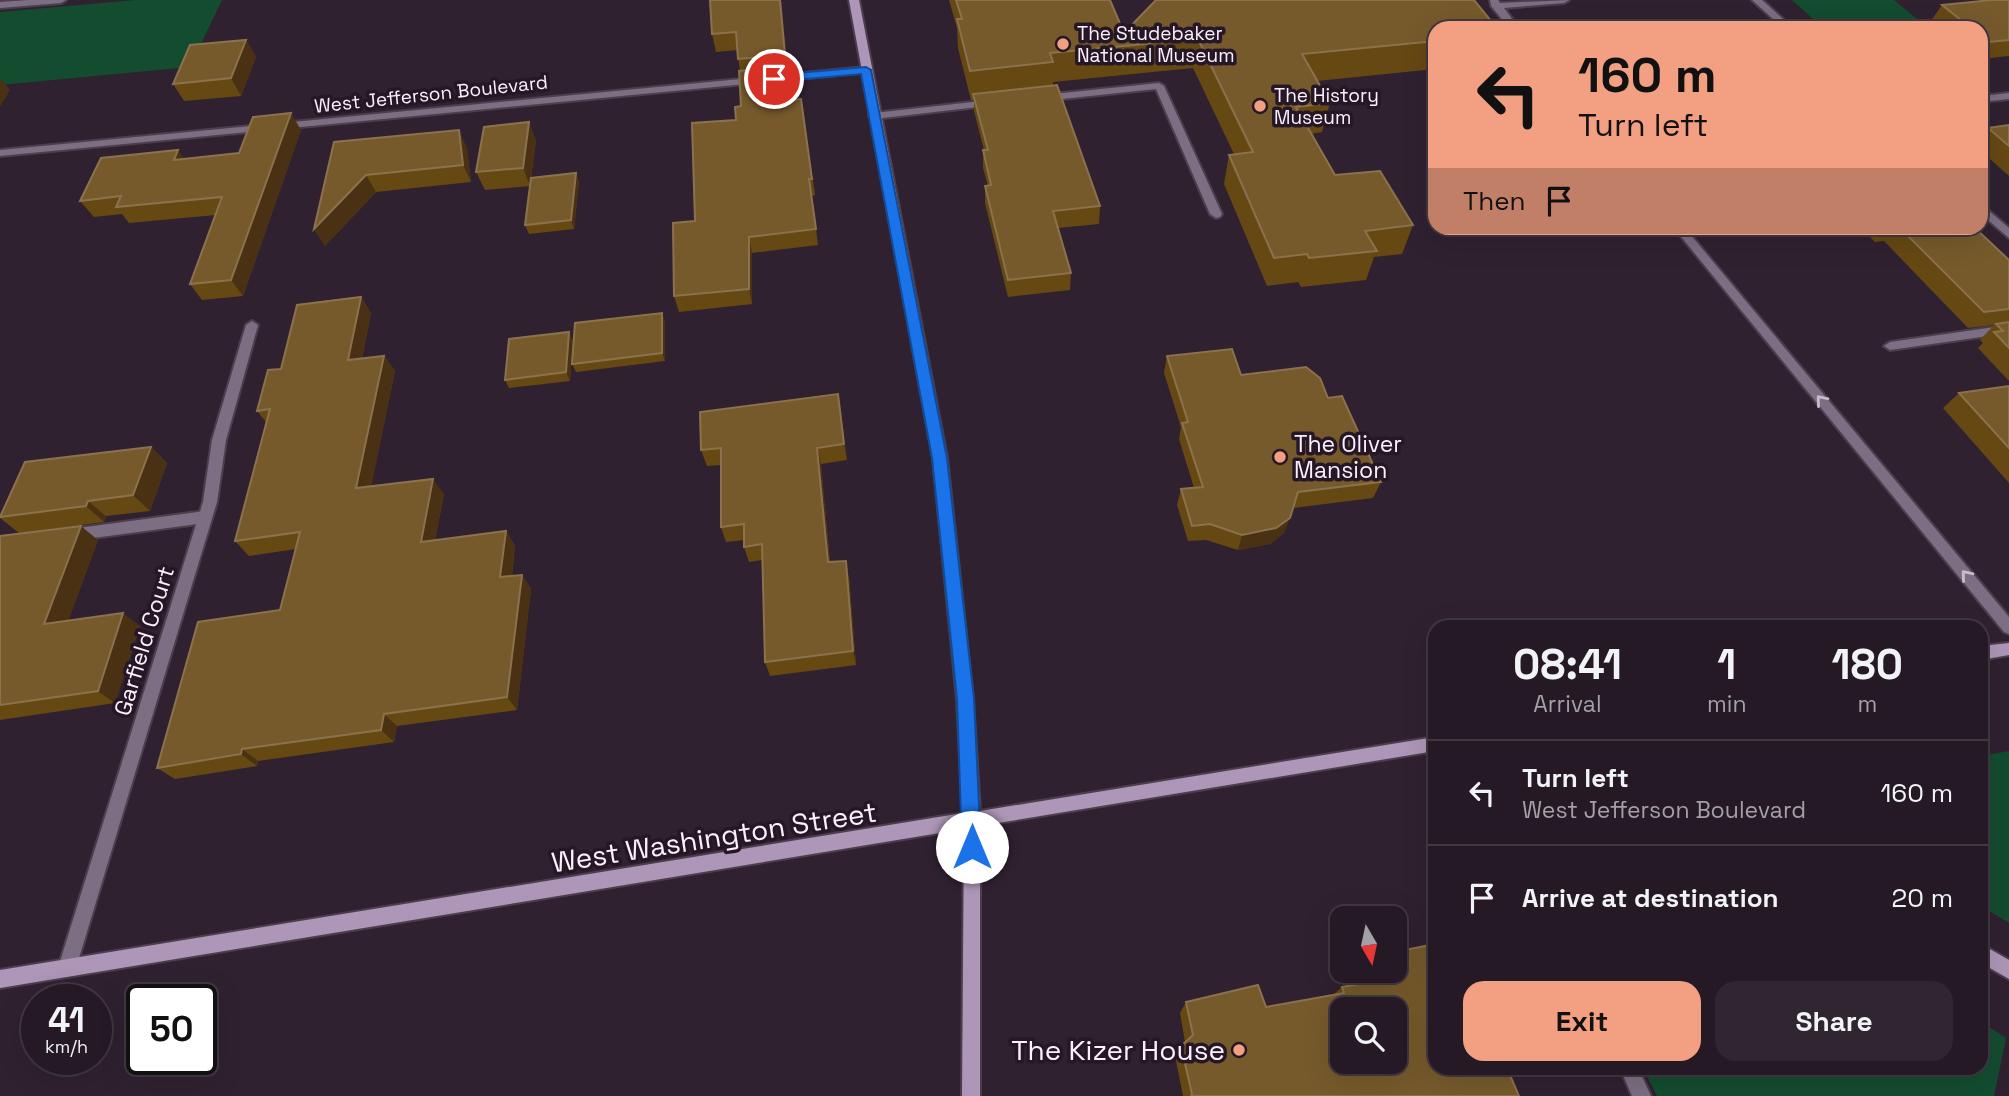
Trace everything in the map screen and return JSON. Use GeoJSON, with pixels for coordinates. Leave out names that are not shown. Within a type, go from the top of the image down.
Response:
{"type":"FeatureCollection","features":[{"type":"Feature","properties":{"kind":"main road"},"geometry":{"type":"LineString","coordinates":[[854,0],[940,458],[965,699],[972,822],[971,1096]]}},
{"type":"Feature","properties":{"kind":"main road"},"geometry":{"type":"LineString","coordinates":[[1988,652],[2009,649]]}},
{"type":"Feature","properties":{"kind":"main road","name":"West Washington Street"},"geometry":{"type":"LineString","coordinates":[[0,979],[972,822],[1428,745]]}},
{"type":"Feature","properties":{"kind":"main road"},"geometry":{"type":"LineString","coordinates":[[1988,957],[2009,970]]}},
{"type":"Feature","properties":{"kind":"street"},"geometry":{"type":"LineString","coordinates":[[0,5],[61,0]]}},
{"type":"Feature","properties":{"kind":"street"},"geometry":{"type":"LineString","coordinates":[[1494,3],[1564,0]]}},
{"type":"Feature","properties":{"kind":"street"},"geometry":{"type":"LineString","coordinates":[[1757,0],[1780,21]]}},
{"type":"Feature","properties":{"kind":"street"},"geometry":{"type":"LineString","coordinates":[[1494,3],[1508,21]]}},
{"type":"Feature","properties":{"kind":"street","name":"West Jefferson Boulevard"},"geometry":{"type":"LineString","coordinates":[[0,153],[866,70]]}},
{"type":"Feature","properties":{"kind":"street"},"geometry":{"type":"LineString","coordinates":[[1036,99],[1159,86],[1216,214]]}},
{"type":"Feature","properties":{"kind":"street"},"geometry":{"type":"LineString","coordinates":[[1988,98],[2009,96]]}},
{"type":"Feature","properties":{"kind":"street"},"geometry":{"type":"LineString","coordinates":[[874,116],[1009,102]]}},
{"type":"Feature","properties":{"kind":"street"},"geometry":{"type":"LineString","coordinates":[[1988,214],[2009,234]]}},
{"type":"Feature","properties":{"kind":"street"},"geometry":{"type":"LineString","coordinates":[[1685,235],[2009,628]]}},
{"type":"Feature","properties":{"kind":"street","name":"Garfield Court"},"geometry":{"type":"LineString","coordinates":[[67,968],[210,502],[219,440],[252,325]]}},
{"type":"Feature","properties":{"kind":"street"},"geometry":{"type":"LineString","coordinates":[[1889,346],[2009,330]]}},
{"type":"Feature","properties":{"kind":"street"},"geometry":{"type":"LineString","coordinates":[[55,537],[205,517]]}},
{"type":"Feature","properties":{"kind":"street"},"geometry":{"type":"LineString","coordinates":[[1632,1075],[1642,1096]]}},
{"type":"Feature","properties":{"kind":"green space"},"geometry":{"type":"Polygon","coordinates":[[[136,0],[222,0],[190,67],[0,85],[0,12],[136,0]]]}},
{"type":"Feature","properties":{"kind":"green space"},"geometry":{"type":"Polygon","coordinates":[[[1792,0],[1894,0],[1920,21],[1815,21],[1792,0]]]}},
{"type":"Feature","properties":{"kind":"green space"},"geometry":{"type":"Polygon","coordinates":[[[2009,751],[2009,923],[1988,910],[1988,755],[2009,751]]]}},
{"type":"Feature","properties":{"kind":"green space"},"geometry":{"type":"Polygon","coordinates":[[[1988,1026],[2006,1038],[1994,1096],[1657,1096],[1646,1075],[1988,1075],[1988,1026]]]}},
{"type":"Feature","properties":{"kind":"building"},"geometry":{"type":"Polygon","coordinates":[[[710,0],[780,0],[785,55],[738,59],[736,32],[712,34],[710,0]]]}},
{"type":"Feature","properties":{"kind":"building"},"geometry":{"type":"Polygon","coordinates":[[[956,0],[1110,0],[1124,33],[1156,0],[1474,0],[1491,21],[1428,21],[1428,42],[1302,54],[1330,103],[1296,107],[1335,175],[1380,171],[1413,225],[1365,231],[1377,251],[1309,258],[1307,254],[1274,258],[1229,155],[1253,152],[1198,39],[1050,53],[1053,62],[970,71],[957,19],[962,19],[956,0]]]}},
{"type":"Feature","properties":{"kind":"building"},"geometry":{"type":"Polygon","coordinates":[[[2009,0],[2009,40],[1989,42],[1988,21],[1962,21],[1942,5],[2009,0]]]}},
{"type":"Feature","properties":{"kind":"building"},"geometry":{"type":"Polygon","coordinates":[[[246,40],[231,78],[173,84],[190,45],[246,40]]]}},
{"type":"Feature","properties":{"kind":"building"},"geometry":{"type":"Polygon","coordinates":[[[786,66],[789,100],[801,99],[816,229],[749,237],[749,289],[674,296],[673,223],[695,221],[692,123],[736,120],[735,107],[741,106],[739,71],[786,66]]]}},
{"type":"Feature","properties":{"kind":"building"},"geometry":{"type":"Polygon","coordinates":[[[1057,85],[1100,206],[1053,211],[1071,273],[1008,280],[985,186],[991,185],[983,150],[988,150],[973,94],[1057,85]]]}},
{"type":"Feature","properties":{"kind":"building"},"geometry":{"type":"Polygon","coordinates":[[[291,113],[231,280],[190,284],[222,197],[116,207],[121,196],[80,201],[101,158],[178,150],[174,160],[239,153],[253,117],[291,113]]]}},
{"type":"Feature","properties":{"kind":"building"},"geometry":{"type":"Polygon","coordinates":[[[529,122],[523,168],[476,172],[484,127],[529,122]]]}},
{"type":"Feature","properties":{"kind":"building"},"geometry":{"type":"Polygon","coordinates":[[[2009,125],[2009,146],[1988,128],[2009,125]]]}},
{"type":"Feature","properties":{"kind":"building"},"geometry":{"type":"Polygon","coordinates":[[[459,130],[463,165],[366,175],[314,229],[334,142],[459,130]]]}},
{"type":"Feature","properties":{"kind":"building"},"geometry":{"type":"Polygon","coordinates":[[[576,173],[571,220],[525,225],[531,178],[576,173]]]}},
{"type":"Feature","properties":{"kind":"building"},"geometry":{"type":"Polygon","coordinates":[[[1907,235],[1982,235],[2009,260],[2009,309],[1984,312],[1907,235]]]}},
{"type":"Feature","properties":{"kind":"building"},"geometry":{"type":"Polygon","coordinates":[[[361,297],[348,360],[384,356],[356,488],[433,479],[421,542],[506,531],[500,577],[522,575],[507,697],[384,714],[381,730],[242,749],[241,754],[157,768],[198,622],[280,610],[300,532],[235,541],[270,409],[257,411],[268,370],[281,369],[297,305],[361,297]]]}},
{"type":"Feature","properties":{"kind":"building"},"geometry":{"type":"Polygon","coordinates":[[[662,313],[662,353],[572,364],[575,323],[662,313]]]}},
{"type":"Feature","properties":{"kind":"building"},"geometry":{"type":"Polygon","coordinates":[[[2009,322],[2009,348],[1994,332],[2003,331],[1996,324],[2009,322]]]}},
{"type":"Feature","properties":{"kind":"building"},"geometry":{"type":"Polygon","coordinates":[[[569,332],[566,372],[505,380],[509,339],[569,332]]]}},
{"type":"Feature","properties":{"kind":"building","name":"The Oliver Mansion"},"geometry":{"type":"Polygon","coordinates":[[[1232,349],[1241,375],[1306,367],[1320,378],[1328,398],[1342,396],[1381,482],[1298,492],[1290,518],[1276,528],[1242,535],[1210,524],[1192,526],[1181,489],[1203,487],[1182,423],[1188,422],[1167,356],[1232,349]]]}},
{"type":"Feature","properties":{"kind":"building"},"geometry":{"type":"Polygon","coordinates":[[[2009,386],[2009,448],[1959,393],[2009,386]]]}},
{"type":"Feature","properties":{"kind":"building"},"geometry":{"type":"Polygon","coordinates":[[[838,394],[844,444],[817,448],[828,562],[846,561],[853,651],[765,662],[762,544],[744,547],[744,524],[721,527],[721,448],[701,450],[700,412],[838,394]]]}},
{"type":"Feature","properties":{"kind":"building"},"geometry":{"type":"Polygon","coordinates":[[[151,447],[133,495],[88,501],[86,506],[0,517],[25,462],[151,447]]]}},
{"type":"Feature","properties":{"kind":"building"},"geometry":{"type":"Polygon","coordinates":[[[81,526],[44,624],[123,613],[98,691],[0,705],[0,536],[81,526]]]}},
{"type":"Feature","properties":{"kind":"building"},"geometry":{"type":"Polygon","coordinates":[[[1428,945],[1428,1075],[1510,1075],[1519,1096],[1191,1096],[1181,1046],[1193,1035],[1186,1002],[1258,985],[1266,1007],[1344,993],[1342,987],[1359,984],[1407,984],[1407,950],[1428,945]]]}},
{"type":"Feature","properties":{"kind":"place","name":"The Studebaker National Museum"},"geometry":{"type":"Point","coordinates":[1063,44]}},
{"type":"Feature","properties":{"kind":"place","name":"The History Museum"},"geometry":{"type":"Point","coordinates":[1260,106]}},
{"type":"Feature","properties":{"kind":"place","name":"The Oliver Mansion"},"geometry":{"type":"Point","coordinates":[1280,457]}},
{"type":"Feature","properties":{"kind":"place","name":"The Kizer House"},"geometry":{"type":"Point","coordinates":[1239,1050]}},
{"type":"Feature","properties":{"kind":"route"},"geometry":{"type":"LineString","coordinates":[[774,79],[866,70],[940,458],[965,699],[972,847]]}}]}
